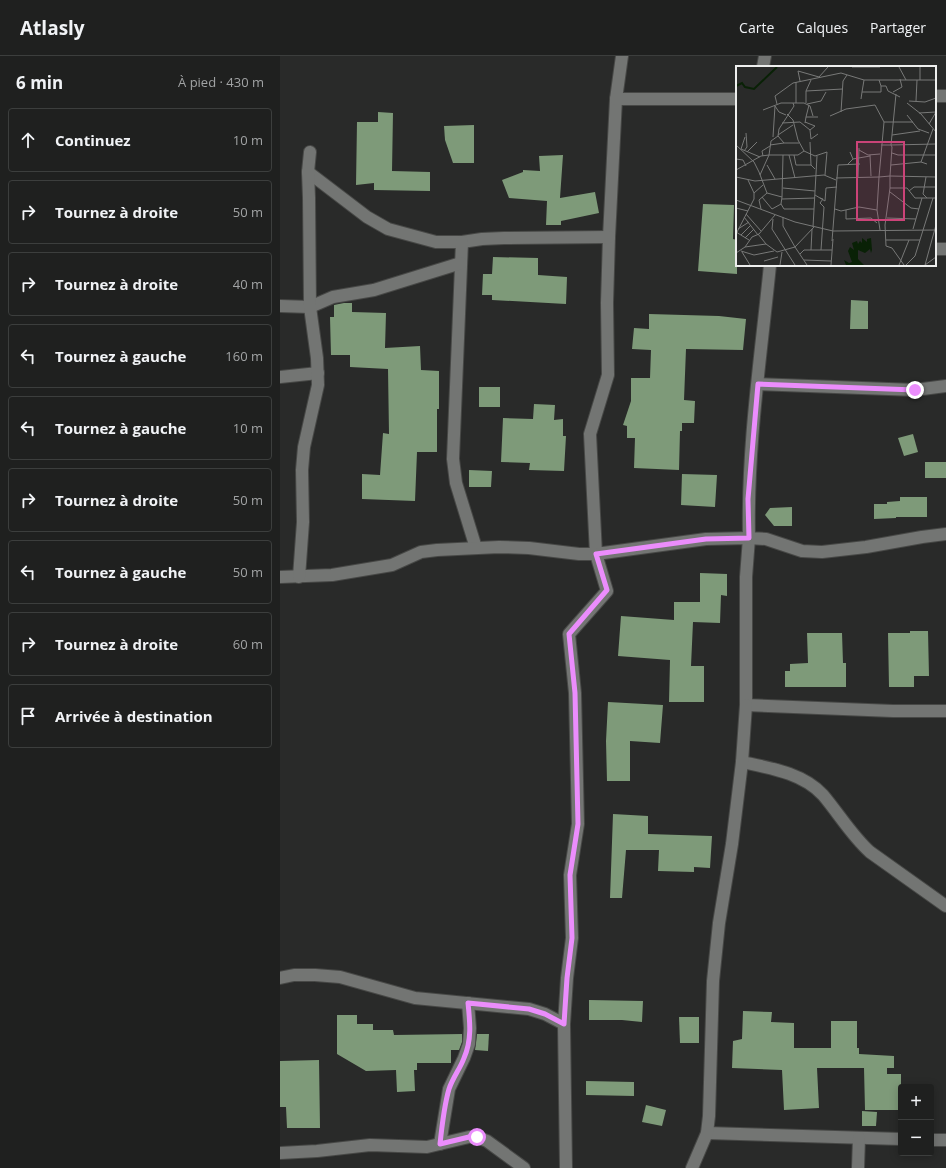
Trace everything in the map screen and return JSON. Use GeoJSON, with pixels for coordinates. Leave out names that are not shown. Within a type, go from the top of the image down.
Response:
{"type":"FeatureCollection","features":[{"type":"Feature","properties":{"kind":"street"},"geometry":{"type":"LineString","coordinates":[[566,1168],[564,1024],[567,978],[572,938],[570,875],[578,824],[575,693],[569,634],[607,590],[596,554],[590,434],[608,375],[607,303],[609,237],[616,99],[622,56]]}},
{"type":"Feature","properties":{"kind":"street"},"geometry":{"type":"LineString","coordinates":[[764,66],[765,56]]}},
{"type":"Feature","properties":{"kind":"street"},"geometry":{"type":"LineString","coordinates":[[616,99],[736,99]]}},
{"type":"Feature","properties":{"kind":"street"},"geometry":{"type":"LineString","coordinates":[[299,576],[303,522],[303,462],[307,432],[318,385],[317,358],[310,307],[308,172],[310,152]]}},
{"type":"Feature","properties":{"kind":"street"},"geometry":{"type":"LineString","coordinates":[[308,172],[367,217],[388,229],[436,242],[462,242],[504,238],[609,237]]}},
{"type":"Feature","properties":{"kind":"street"},"geometry":{"type":"LineString","coordinates":[[462,242],[453,459],[456,483],[476,548]]}},
{"type":"Feature","properties":{"kind":"street"},"geometry":{"type":"LineString","coordinates":[[280,306],[310,307],[333,297],[374,290],[461,263]]}},
{"type":"Feature","properties":{"kind":"street"},"geometry":{"type":"LineString","coordinates":[[692,1168],[707,1133],[709,1116],[713,981],[742,762],[746,705],[746,577],[749,538],[748,499],[770,266]]}},
{"type":"Feature","properties":{"kind":"street"},"geometry":{"type":"LineString","coordinates":[[280,377],[318,373]]}},
{"type":"Feature","properties":{"kind":"street"},"geometry":{"type":"LineString","coordinates":[[758,384],[915,390],[946,386]]}},
{"type":"Feature","properties":{"kind":"street"},"geometry":{"type":"LineString","coordinates":[[280,577],[332,575],[392,565],[421,552],[437,550],[499,547],[529,548],[579,554],[596,554],[706,539],[749,538],[766,539],[802,551],[822,552],[866,548],[915,538],[946,534]]}},
{"type":"Feature","properties":{"kind":"street"},"geometry":{"type":"LineString","coordinates":[[746,705],[892,711],[946,711]]}},
{"type":"Feature","properties":{"kind":"street"},"geometry":{"type":"LineString","coordinates":[[742,762],[776,769],[810,784],[822,795],[865,848],[893,870],[946,906]]}},
{"type":"Feature","properties":{"kind":"street"},"geometry":{"type":"LineString","coordinates":[[280,978],[294,975],[340,977],[415,998],[529,1009],[545,1014],[564,1024]]}},
{"type":"Feature","properties":{"kind":"street"},"geometry":{"type":"LineString","coordinates":[[440,1144],[449,1089],[469,1044],[470,1028],[468,1003]]}},
{"type":"Feature","properties":{"kind":"street"},"geometry":{"type":"LineString","coordinates":[[707,1133],[898,1139]]}},
{"type":"Feature","properties":{"kind":"street"},"geometry":{"type":"LineString","coordinates":[[280,1153],[317,1151],[370,1145],[428,1147],[469,1137],[477,1137],[487,1141],[524,1168]]}},
{"type":"Feature","properties":{"kind":"street"},"geometry":{"type":"LineString","coordinates":[[858,1168],[859,1138]]}},
{"type":"Feature","properties":{"kind":"street"},"geometry":{"type":"LineString","coordinates":[[934,1140],[946,1140]]}},
{"type":"Feature","properties":{"kind":"building"},"geometry":{"type":"Polygon","coordinates":[[[378,112],[393,113],[392,171],[430,172],[430,191],[374,190],[374,183],[356,185],[357,122],[378,122],[378,112]]]}},
{"type":"Feature","properties":{"kind":"building"},"geometry":{"type":"Polygon","coordinates":[[[474,125],[474,163],[453,163],[445,140],[444,126],[474,125]]]}},
{"type":"Feature","properties":{"kind":"building"},"geometry":{"type":"Polygon","coordinates":[[[563,155],[560,198],[595,192],[599,213],[561,221],[561,225],[546,225],[547,201],[509,198],[502,180],[523,172],[523,170],[540,171],[539,156],[563,155]]]}},
{"type":"Feature","properties":{"kind":"building"},"geometry":{"type":"Polygon","coordinates":[[[703,204],[734,205],[733,239],[736,240],[737,274],[698,271],[703,204]]]}},
{"type":"Feature","properties":{"kind":"building"},"geometry":{"type":"Polygon","coordinates":[[[493,257],[538,258],[538,275],[567,277],[566,304],[492,300],[492,295],[482,295],[483,274],[492,274],[493,257]]]}},
{"type":"Feature","properties":{"kind":"building"},"geometry":{"type":"Polygon","coordinates":[[[851,300],[868,301],[868,329],[850,329],[851,300]]]}},
{"type":"Feature","properties":{"kind":"building"},"geometry":{"type":"Polygon","coordinates":[[[352,303],[352,312],[386,313],[385,348],[420,346],[421,370],[439,371],[437,452],[417,452],[415,501],[362,499],[362,474],[380,475],[383,433],[389,434],[388,369],[350,367],[350,355],[331,355],[330,317],[334,317],[334,305],[352,303]]]}},
{"type":"Feature","properties":{"kind":"building"},"geometry":{"type":"Polygon","coordinates":[[[649,314],[719,316],[746,319],[743,350],[686,349],[684,400],[695,401],[694,423],[682,423],[682,431],[680,431],[679,470],[634,468],[635,438],[627,438],[627,426],[623,425],[631,401],[631,378],[650,378],[651,350],[632,349],[634,328],[649,329],[649,314]]]}},
{"type":"Feature","properties":{"kind":"building"},"geometry":{"type":"Polygon","coordinates":[[[479,387],[500,387],[500,407],[479,407],[479,387]]]}},
{"type":"Feature","properties":{"kind":"building"},"geometry":{"type":"Polygon","coordinates":[[[534,404],[555,405],[554,420],[563,419],[563,436],[566,436],[564,471],[529,470],[530,463],[501,462],[503,418],[533,419],[534,404]]]}},
{"type":"Feature","properties":{"kind":"building"},"geometry":{"type":"Polygon","coordinates":[[[913,434],[918,452],[904,456],[898,438],[913,434]]]}},
{"type":"Feature","properties":{"kind":"building"},"geometry":{"type":"Polygon","coordinates":[[[925,462],[946,462],[946,478],[925,478],[925,462]]]}},
{"type":"Feature","properties":{"kind":"building"},"geometry":{"type":"Polygon","coordinates":[[[469,470],[492,471],[491,487],[469,487],[469,470]]]}},
{"type":"Feature","properties":{"kind":"building"},"geometry":{"type":"Polygon","coordinates":[[[682,474],[717,475],[715,507],[681,505],[682,474]]]}},
{"type":"Feature","properties":{"kind":"building"},"geometry":{"type":"Polygon","coordinates":[[[900,497],[927,497],[927,517],[874,519],[874,504],[887,504],[887,502],[900,501],[900,497]]]}},
{"type":"Feature","properties":{"kind":"building"},"geometry":{"type":"Polygon","coordinates":[[[792,507],[792,526],[774,526],[765,515],[770,508],[792,507]]]}},
{"type":"Feature","properties":{"kind":"building"},"geometry":{"type":"Polygon","coordinates":[[[700,573],[727,574],[727,596],[721,595],[720,623],[693,622],[691,666],[704,666],[704,702],[669,702],[670,660],[618,656],[621,616],[674,620],[674,602],[700,602],[700,573]]]}},
{"type":"Feature","properties":{"kind":"building"},"geometry":{"type":"Polygon","coordinates":[[[910,631],[928,631],[929,676],[914,676],[914,687],[889,687],[888,633],[910,633],[910,631]]]}},
{"type":"Feature","properties":{"kind":"building"},"geometry":{"type":"Polygon","coordinates":[[[807,633],[842,633],[843,663],[846,663],[846,687],[785,687],[785,671],[790,671],[790,664],[808,663],[807,633]]]}},
{"type":"Feature","properties":{"kind":"building"},"geometry":{"type":"Polygon","coordinates":[[[608,702],[663,705],[660,743],[630,741],[630,781],[607,781],[606,741],[608,702]]]}},
{"type":"Feature","properties":{"kind":"building"},"geometry":{"type":"Polygon","coordinates":[[[613,814],[648,816],[648,834],[712,836],[710,868],[694,867],[694,872],[658,871],[659,850],[626,850],[622,898],[610,898],[613,814]]]}},
{"type":"Feature","properties":{"kind":"building"},"geometry":{"type":"Polygon","coordinates":[[[589,1000],[643,1001],[642,1022],[622,1020],[589,1020],[589,1000]]]}},
{"type":"Feature","properties":{"kind":"building"},"geometry":{"type":"Polygon","coordinates":[[[743,1011],[772,1012],[771,1022],[794,1023],[794,1048],[831,1048],[831,1021],[857,1021],[857,1048],[859,1048],[859,1054],[894,1056],[894,1068],[887,1068],[887,1074],[901,1074],[901,1084],[898,1084],[898,1110],[865,1110],[864,1068],[817,1068],[819,1108],[784,1110],[782,1070],[732,1068],[733,1041],[742,1039],[743,1011]]]}},
{"type":"Feature","properties":{"kind":"building"},"geometry":{"type":"Polygon","coordinates":[[[337,1015],[357,1015],[357,1024],[373,1024],[373,1030],[393,1030],[394,1035],[462,1034],[462,1042],[459,1050],[451,1050],[451,1063],[417,1063],[417,1070],[414,1070],[415,1091],[397,1092],[396,1070],[366,1071],[337,1054],[337,1015]]]}},
{"type":"Feature","properties":{"kind":"building"},"geometry":{"type":"Polygon","coordinates":[[[679,1017],[699,1017],[699,1043],[680,1043],[679,1017]]]}},
{"type":"Feature","properties":{"kind":"building"},"geometry":{"type":"Polygon","coordinates":[[[477,1034],[489,1034],[488,1051],[475,1050],[477,1034]]]}},
{"type":"Feature","properties":{"kind":"building"},"geometry":{"type":"Polygon","coordinates":[[[319,1060],[320,1128],[287,1128],[286,1107],[280,1107],[280,1061],[319,1060]]]}},
{"type":"Feature","properties":{"kind":"building"},"geometry":{"type":"Polygon","coordinates":[[[586,1081],[634,1082],[634,1096],[586,1095],[586,1081]]]}},
{"type":"Feature","properties":{"kind":"building"},"geometry":{"type":"Polygon","coordinates":[[[646,1105],[666,1110],[662,1126],[642,1122],[646,1105]]]}},
{"type":"Feature","properties":{"kind":"building"},"geometry":{"type":"Polygon","coordinates":[[[862,1111],[877,1112],[876,1126],[862,1126],[862,1111]]]}},
{"type":"Feature","properties":{"kind":"route"},"geometry":{"type":"LineString","coordinates":[[477,1137],[469,1137],[440,1144],[449,1089],[469,1044],[470,1028],[468,1003],[529,1009],[545,1014],[564,1024],[567,978],[572,938],[570,875],[578,824],[575,693],[569,634],[607,590],[596,554],[706,539],[749,538],[748,499],[758,384],[915,390]]}}]}
